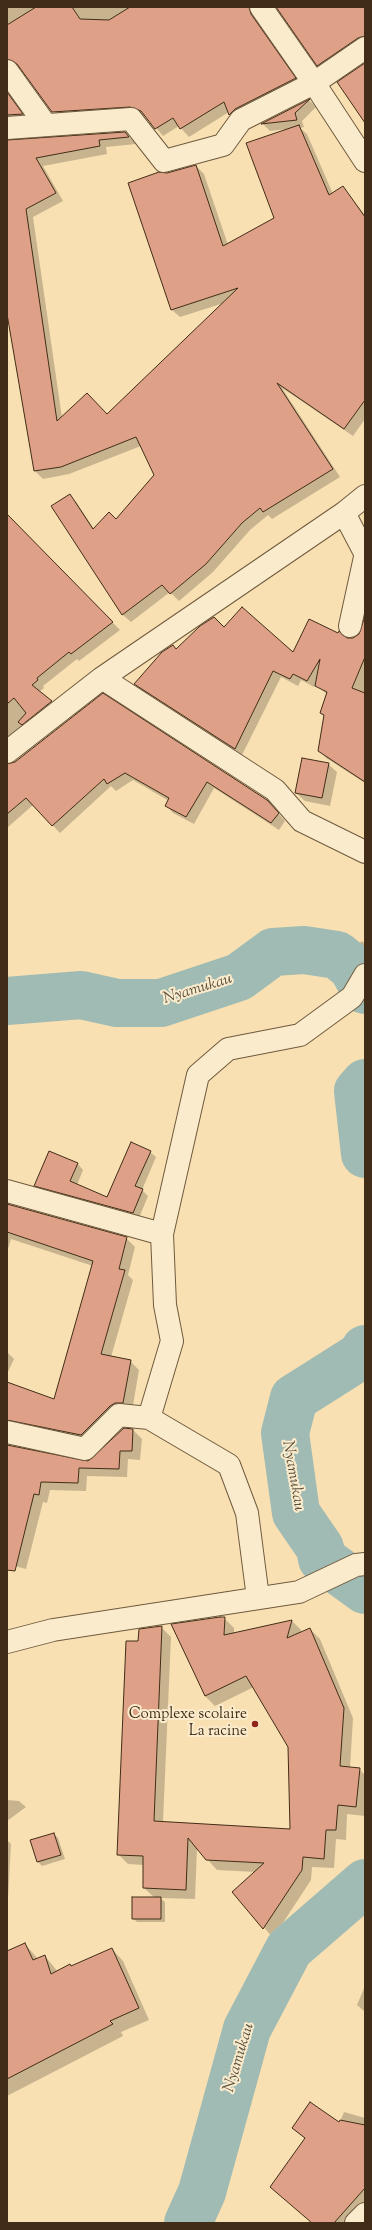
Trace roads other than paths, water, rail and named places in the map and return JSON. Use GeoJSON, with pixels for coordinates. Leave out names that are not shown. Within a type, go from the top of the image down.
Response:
{"type":"FeatureCollection","features":[{"type":"Feature","properties":{"kind":"street"},"geometry":{"type":"LineString","coordinates":[[261,7],[314,83],[365,161]]}},
{"type":"Feature","properties":{"kind":"street"},"geometry":{"type":"LineString","coordinates":[[7,128],[45,124],[130,119],[164,161],[223,145],[241,120],[314,83],[365,48]]}},
{"type":"Feature","properties":{"kind":"street"},"geometry":{"type":"LineString","coordinates":[[7,71],[45,124]]}},
{"type":"Feature","properties":{"kind":"street"},"geometry":{"type":"LineString","coordinates":[[7,752],[102,678],[344,513],[365,496]]}},
{"type":"Feature","properties":{"kind":"street"},"geometry":{"type":"LineString","coordinates":[[344,513],[365,523]]}},
{"type":"Feature","properties":{"kind":"street"},"geometry":{"type":"LineString","coordinates":[[344,513],[365,553]]}},
{"type":"Feature","properties":{"kind":"street"},"geometry":{"type":"LineString","coordinates":[[350,626],[365,557]]}},
{"type":"Feature","properties":{"kind":"street"},"geometry":{"type":"LineString","coordinates":[[102,678],[275,790],[302,821],[365,852]]}},
{"type":"Feature","properties":{"kind":"street"},"geometry":{"type":"LineString","coordinates":[[149,1418],[172,1341],[165,1305],[162,1234],[198,1075],[228,1049],[300,1035],[352,997],[365,976]]}},
{"type":"Feature","properties":{"kind":"street"},"geometry":{"type":"LineString","coordinates":[[7,1191],[162,1234]]}},
{"type":"Feature","properties":{"kind":"street"},"geometry":{"type":"LineString","coordinates":[[7,1432],[85,1449],[119,1415],[149,1418],[229,1465],[247,1513],[258,1598]]}},
{"type":"Feature","properties":{"kind":"street"},"geometry":{"type":"LineString","coordinates":[[7,1642],[53,1630],[299,1592],[360,1565]]}},
{"type":"Feature","properties":{"kind":"street"},"geometry":{"type":"LineString","coordinates":[[356,2223],[365,2214]]}},
{"type":"Feature","properties":{"kind":"waterway","name":"Nyamukau"},"geometry":{"type":"LineString","coordinates":[[7,1001],[81,995],[117,1003],[161,1003],[239,977],[273,952],[304,950],[337,955],[352,967],[365,990]]}},
{"type":"Feature","properties":{"kind":"waterway","name":"Nyamukau"},"geometry":{"type":"LineString","coordinates":[[365,1083],[358,1091],[365,1154]]}},
{"type":"Feature","properties":{"kind":"waterway","name":"Nyamukau"},"geometry":{"type":"LineString","coordinates":[[365,1349],[362,1355],[294,1398],[285,1433],[296,1513],[320,1548],[322,1559],[365,1590]]}},
{"type":"Feature","properties":{"kind":"waterway","name":"Nyamukau"},"geometry":{"type":"LineString","coordinates":[[188,2223],[202,2192],[247,2029],[289,1949],[365,1883]]}},
{"type":"Feature","properties":{"kind":"place","name":"Complexe scolaire La racine"},"geometry":{"type":"Point","coordinates":[255,1724]}}]}
